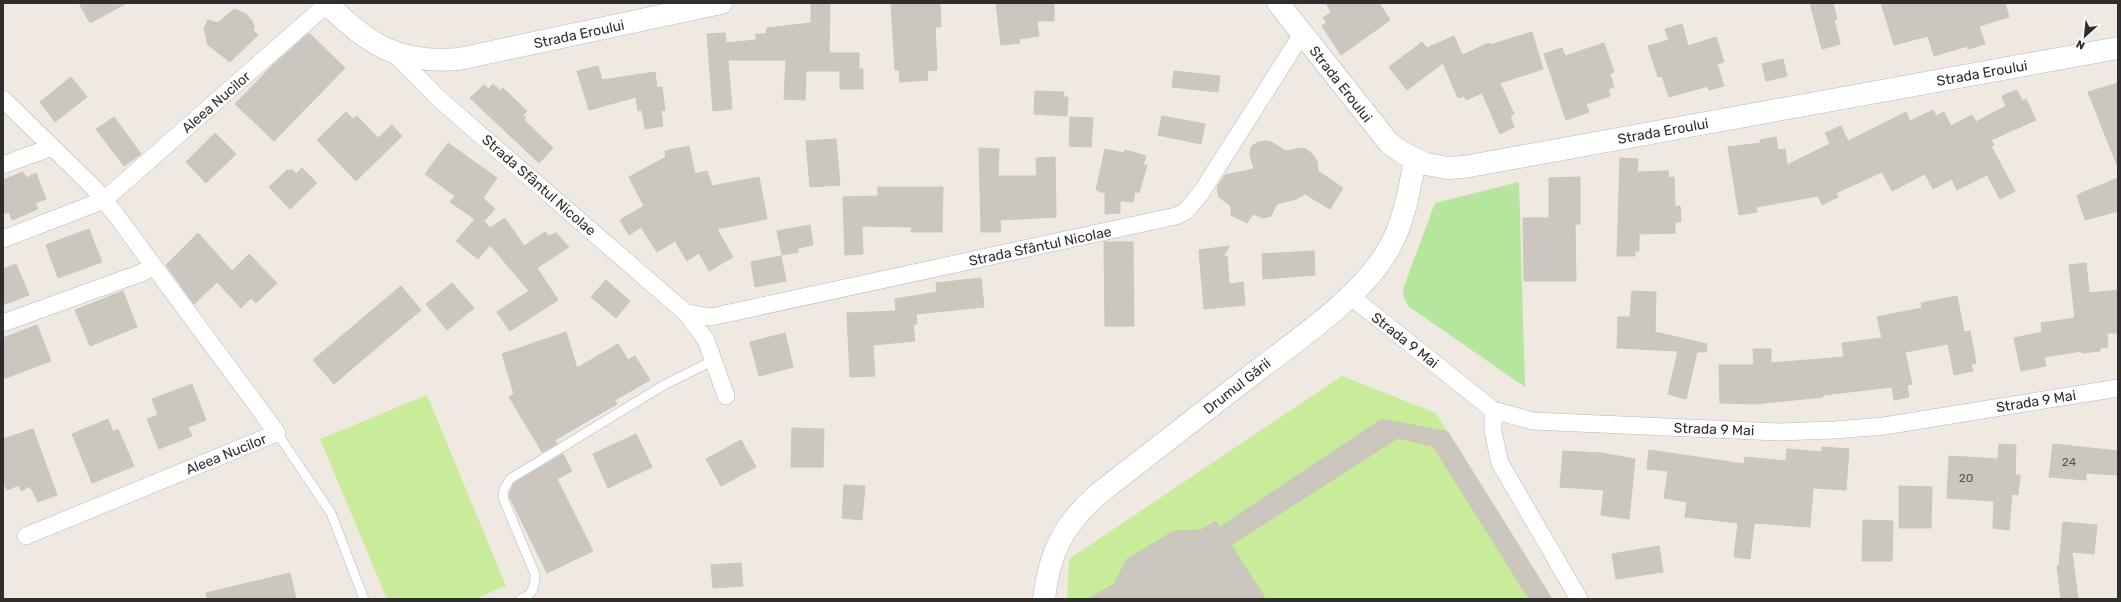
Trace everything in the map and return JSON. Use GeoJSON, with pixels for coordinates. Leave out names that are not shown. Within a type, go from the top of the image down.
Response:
{"type":"FeatureCollection","features":[{"type":"Feature","properties":{"kind":"main road","name":"Strada Eroului"},"geometry":{"type":"LineString","coordinates":[[327,4],[361,34],[395,54],[410,58],[435,61],[459,60],[721,3]]}},
{"type":"Feature","properties":{"kind":"main road","name":"Strada Eroului"},"geometry":{"type":"LineString","coordinates":[[1278,3],[1389,143],[1415,160],[1436,167],[1464,167],[2118,48]]}},
{"type":"Feature","properties":{"kind":"main road","name":"Drumul Gării"},"geometry":{"type":"LineString","coordinates":[[1044,599],[1050,563],[1056,547],[1066,529],[1080,510],[1102,490],[1298,339],[1349,295],[1378,266],[1395,237],[1405,209],[1415,160]]}},
{"type":"Feature","properties":{"kind":"street","name":"Aleea Nucilor"},"geometry":{"type":"LineString","coordinates":[[3,239],[104,200],[327,4]]}},
{"type":"Feature","properties":{"kind":"street","name":"Strada Sfântul Nicolae"},"geometry":{"type":"LineString","coordinates":[[686,313],[710,318],[1176,216],[1186,211],[1194,203],[1302,34]]}},
{"type":"Feature","properties":{"kind":"street","name":"Strada Sfântul Nicolae"},"geometry":{"type":"LineString","coordinates":[[395,54],[438,98],[686,313],[706,340],[726,396]]}},
{"type":"Feature","properties":{"kind":"street","name":"Aleea Nucilor"},"geometry":{"type":"LineString","coordinates":[[3,99],[52,146],[104,200],[278,433],[26,536]]}},
{"type":"Feature","properties":{"kind":"street"},"geometry":{"type":"LineString","coordinates":[[3,165],[52,146]]}},
{"type":"Feature","properties":{"kind":"street"},"geometry":{"type":"LineString","coordinates":[[3,323],[154,266]]}},
{"type":"Feature","properties":{"kind":"street","name":"Strada 9 Mai"},"geometry":{"type":"LineString","coordinates":[[1349,295],[1493,410],[1533,421],[1778,432],[1884,426],[2118,388]]}},
{"type":"Feature","properties":{"kind":"street"},"geometry":{"type":"LineString","coordinates":[[1493,410],[1493,432],[1500,463],[1579,599]]}},
{"type":"Feature","properties":{"kind":"lane"},"geometry":{"type":"LineString","coordinates":[[521,599],[527,597],[535,586],[536,574],[503,498],[504,489],[510,479],[664,385],[714,360]]}},
{"type":"Feature","properties":{"kind":"lane"},"geometry":{"type":"LineString","coordinates":[[278,433],[331,513],[364,599]]}},
{"type":"Feature","properties":{"kind":"green space"},"geometry":{"type":"Polygon","coordinates":[[[1519,182],[1525,387],[1408,306],[1404,298],[1403,289],[1435,203],[1519,182]]]}},
{"type":"Feature","properties":{"kind":"green space"},"geometry":{"type":"Polygon","coordinates":[[[1342,376],[1436,413],[1552,599],[1067,599],[1069,559],[1342,376]]]}},
{"type":"Feature","properties":{"kind":"green space"},"geometry":{"type":"Polygon","coordinates":[[[427,395],[506,586],[474,599],[387,599],[320,439],[427,395]]]}},
{"type":"Feature","properties":{"kind":"building"},"geometry":{"type":"Polygon","coordinates":[[[79,3],[127,3],[90,23],[79,3]]]}},
{"type":"Feature","properties":{"kind":"building"},"geometry":{"type":"Polygon","coordinates":[[[811,3],[830,3],[829,53],[859,53],[859,69],[863,69],[863,89],[840,89],[840,71],[806,71],[805,100],[784,99],[786,60],[728,60],[732,109],[713,111],[707,34],[725,33],[726,43],[756,40],[756,34],[766,34],[767,28],[811,23],[811,3]]]}},
{"type":"Feature","properties":{"kind":"building"},"geometry":{"type":"Polygon","coordinates":[[[891,3],[940,3],[941,27],[935,27],[937,70],[927,71],[928,80],[900,82],[899,70],[895,70],[891,3]]]}},
{"type":"Feature","properties":{"kind":"building"},"geometry":{"type":"Polygon","coordinates":[[[996,3],[1054,3],[1054,21],[1037,21],[1039,36],[1019,39],[1020,43],[1001,45],[996,3]]]}},
{"type":"Feature","properties":{"kind":"building"},"geometry":{"type":"Polygon","coordinates":[[[1326,3],[1379,3],[1390,20],[1341,55],[1322,26],[1327,22],[1323,18],[1331,12],[1326,3]]]}},
{"type":"Feature","properties":{"kind":"building"},"geometry":{"type":"Polygon","coordinates":[[[1810,3],[1833,3],[1837,19],[1834,20],[1840,44],[1822,49],[1810,3]]]}},
{"type":"Feature","properties":{"kind":"building"},"geometry":{"type":"Polygon","coordinates":[[[1881,3],[2005,3],[2009,17],[1979,26],[1985,44],[1968,49],[1967,46],[1934,56],[1928,36],[1894,45],[1881,3]]]}},
{"type":"Feature","properties":{"kind":"building"},"geometry":{"type":"Polygon","coordinates":[[[234,9],[246,14],[252,21],[254,27],[253,30],[258,35],[230,62],[208,45],[204,29],[208,20],[218,23],[234,9]]]}},
{"type":"Feature","properties":{"kind":"building"},"geometry":{"type":"Polygon","coordinates":[[[1682,24],[1688,46],[1716,37],[1724,62],[1717,64],[1724,86],[1709,90],[1708,86],[1669,97],[1662,76],[1658,77],[1648,46],[1669,40],[1665,29],[1682,24]]]}},
{"type":"Feature","properties":{"kind":"building"},"geometry":{"type":"Polygon","coordinates":[[[1532,32],[1543,69],[1500,83],[1514,114],[1510,116],[1514,127],[1500,134],[1482,93],[1466,100],[1464,96],[1458,98],[1443,63],[1407,90],[1389,67],[1422,42],[1427,48],[1454,36],[1462,55],[1489,43],[1490,45],[1532,32]]]}},
{"type":"Feature","properties":{"kind":"building"},"geometry":{"type":"Polygon","coordinates":[[[309,33],[345,68],[274,141],[235,104],[272,66],[309,33]]]}},
{"type":"Feature","properties":{"kind":"building"},"geometry":{"type":"Polygon","coordinates":[[[1604,43],[1614,72],[1610,74],[1614,87],[1608,89],[1610,96],[1586,104],[1589,112],[1566,120],[1544,54],[1562,48],[1565,56],[1604,43]]]}},
{"type":"Feature","properties":{"kind":"building"},"geometry":{"type":"Polygon","coordinates":[[[1783,59],[1787,76],[1766,81],[1762,64],[1783,59]]]}},
{"type":"Feature","properties":{"kind":"building"},"geometry":{"type":"Polygon","coordinates":[[[598,66],[602,80],[655,72],[657,88],[662,87],[665,110],[661,111],[663,126],[645,129],[642,110],[638,111],[636,97],[589,110],[577,71],[598,66]]]}},
{"type":"Feature","properties":{"kind":"building"},"geometry":{"type":"Polygon","coordinates":[[[1174,71],[1220,76],[1218,92],[1172,87],[1174,71]]]}},
{"type":"Feature","properties":{"kind":"building"},"geometry":{"type":"Polygon","coordinates":[[[71,77],[87,97],[55,122],[40,102],[71,77]]]}},
{"type":"Feature","properties":{"kind":"building"},"geometry":{"type":"Polygon","coordinates":[[[2118,83],[2118,165],[2117,165],[2088,92],[2118,83]]]}},
{"type":"Feature","properties":{"kind":"building"},"geometry":{"type":"Polygon","coordinates":[[[493,84],[501,91],[503,88],[527,111],[523,115],[526,118],[524,120],[553,148],[539,163],[470,98],[484,85],[489,89],[493,84]]]}},
{"type":"Feature","properties":{"kind":"building"},"geometry":{"type":"Polygon","coordinates":[[[2017,90],[2022,101],[2026,99],[2036,120],[1991,140],[1994,145],[1991,146],[2015,191],[2000,199],[1987,175],[1957,190],[1952,179],[1933,189],[1925,174],[1892,191],[1882,172],[1836,193],[1838,197],[1822,205],[1818,196],[1756,207],[1757,212],[1739,215],[1728,147],[1761,143],[1760,140],[1776,137],[1778,150],[1785,149],[1787,165],[1830,144],[1825,133],[1841,126],[1848,141],[1906,112],[1910,121],[1933,110],[1936,116],[1944,112],[1951,126],[1972,115],[1976,122],[2006,106],[2002,96],[2017,90]]]}},
{"type":"Feature","properties":{"kind":"building"},"geometry":{"type":"Polygon","coordinates":[[[1035,91],[1064,92],[1063,97],[1068,97],[1067,116],[1034,114],[1035,91]]]}},
{"type":"Feature","properties":{"kind":"building"},"geometry":{"type":"Polygon","coordinates":[[[346,112],[353,119],[357,116],[378,138],[392,125],[402,136],[356,181],[317,140],[346,112]]]}},
{"type":"Feature","properties":{"kind":"building"},"geometry":{"type":"Polygon","coordinates":[[[1162,116],[1205,124],[1201,144],[1158,135],[1162,116]]]}},
{"type":"Feature","properties":{"kind":"building"},"geometry":{"type":"Polygon","coordinates":[[[114,117],[141,154],[124,166],[96,129],[114,117]]]}},
{"type":"Feature","properties":{"kind":"building"},"geometry":{"type":"Polygon","coordinates":[[[1070,117],[1093,118],[1091,147],[1069,146],[1070,117]]]}},
{"type":"Feature","properties":{"kind":"building"},"geometry":{"type":"Polygon","coordinates":[[[215,133],[236,154],[206,183],[186,162],[215,133]]]}},
{"type":"Feature","properties":{"kind":"building"},"geometry":{"type":"Polygon","coordinates":[[[836,139],[840,185],[810,187],[806,141],[836,139]]]}},
{"type":"Feature","properties":{"kind":"building"},"geometry":{"type":"Polygon","coordinates":[[[1258,142],[1271,142],[1286,151],[1300,148],[1306,149],[1312,154],[1317,161],[1318,171],[1343,188],[1330,209],[1305,194],[1296,199],[1277,204],[1271,216],[1263,218],[1253,214],[1247,223],[1231,215],[1231,206],[1219,197],[1217,187],[1225,175],[1254,169],[1250,155],[1251,147],[1258,142]]]}},
{"type":"Feature","properties":{"kind":"building"},"geometry":{"type":"Polygon","coordinates":[[[448,143],[497,178],[483,198],[495,209],[484,221],[490,228],[505,218],[524,246],[545,232],[549,236],[556,233],[569,247],[537,268],[558,300],[510,331],[497,312],[529,291],[490,245],[478,259],[456,241],[475,219],[450,202],[455,196],[425,174],[448,143]]]}},
{"type":"Feature","properties":{"kind":"building"},"geometry":{"type":"Polygon","coordinates":[[[689,146],[695,174],[707,171],[712,186],[759,177],[767,219],[717,229],[733,257],[709,271],[699,253],[687,261],[675,241],[657,252],[641,227],[629,235],[620,220],[644,206],[629,177],[666,157],[665,151],[689,146]]]}},
{"type":"Feature","properties":{"kind":"building"},"geometry":{"type":"Polygon","coordinates":[[[979,148],[999,149],[998,176],[1037,176],[1036,158],[1055,157],[1056,217],[1000,220],[1001,232],[981,232],[979,148]]]}},
{"type":"Feature","properties":{"kind":"building"},"geometry":{"type":"Polygon","coordinates":[[[1105,149],[1124,153],[1125,150],[1146,156],[1143,165],[1147,165],[1139,193],[1135,191],[1133,202],[1120,201],[1120,213],[1105,214],[1105,193],[1096,190],[1105,149]]]}},
{"type":"Feature","properties":{"kind":"building"},"geometry":{"type":"Polygon","coordinates":[[[1620,158],[1638,159],[1637,172],[1668,171],[1669,178],[1674,177],[1675,207],[1680,206],[1681,222],[1675,222],[1675,233],[1639,234],[1639,251],[1635,251],[1635,256],[1617,256],[1620,158]]]}},
{"type":"Feature","properties":{"kind":"building"},"geometry":{"type":"Polygon","coordinates":[[[302,168],[317,183],[290,209],[269,187],[287,170],[293,170],[296,174],[302,168]]]}},
{"type":"Feature","properties":{"kind":"building"},"geometry":{"type":"Polygon","coordinates":[[[23,172],[26,178],[36,173],[46,199],[35,203],[38,209],[12,220],[9,212],[3,214],[3,180],[23,172]]]}},
{"type":"Feature","properties":{"kind":"building"},"geometry":{"type":"Polygon","coordinates":[[[1580,177],[1580,224],[1575,224],[1576,281],[1524,281],[1523,218],[1549,218],[1549,178],[1580,177]]]}},
{"type":"Feature","properties":{"kind":"building"},"geometry":{"type":"Polygon","coordinates":[[[2118,178],[2118,211],[2085,220],[2077,195],[2118,178]]]}},
{"type":"Feature","properties":{"kind":"building"},"geometry":{"type":"Polygon","coordinates":[[[878,187],[943,187],[942,232],[911,232],[912,227],[862,226],[863,254],[845,255],[843,197],[878,196],[878,187]]]}},
{"type":"Feature","properties":{"kind":"building"},"geometry":{"type":"Polygon","coordinates":[[[810,225],[813,245],[798,248],[798,252],[782,255],[777,231],[810,225]]]}},
{"type":"Feature","properties":{"kind":"building"},"geometry":{"type":"Polygon","coordinates":[[[89,229],[102,262],[58,278],[46,245],[89,229]]]}},
{"type":"Feature","properties":{"kind":"building"},"geometry":{"type":"Polygon","coordinates":[[[198,233],[232,271],[249,254],[277,283],[256,303],[251,298],[241,308],[217,282],[194,304],[166,265],[198,233]]]}},
{"type":"Feature","properties":{"kind":"building"},"geometry":{"type":"Polygon","coordinates":[[[1104,242],[1133,242],[1134,326],[1105,326],[1104,242]]]}},
{"type":"Feature","properties":{"kind":"building"},"geometry":{"type":"Polygon","coordinates":[[[1230,246],[1223,256],[1227,256],[1229,284],[1243,282],[1245,305],[1204,309],[1199,250],[1230,246]]]}},
{"type":"Feature","properties":{"kind":"building"},"geometry":{"type":"Polygon","coordinates":[[[1314,251],[1315,275],[1263,279],[1262,254],[1314,251]]]}},
{"type":"Feature","properties":{"kind":"building"},"geometry":{"type":"Polygon","coordinates":[[[781,256],[786,281],[755,287],[751,262],[781,256]]]}},
{"type":"Feature","properties":{"kind":"building"},"geometry":{"type":"Polygon","coordinates":[[[2086,263],[2089,293],[2118,290],[2118,333],[2107,333],[2108,347],[2100,348],[2100,351],[2082,353],[2082,351],[2044,357],[2046,366],[2021,371],[2014,338],[2042,332],[2041,323],[2075,318],[2069,265],[2086,263]]]}},
{"type":"Feature","properties":{"kind":"building"},"geometry":{"type":"Polygon","coordinates":[[[16,264],[29,295],[3,305],[3,269],[16,264]]]}},
{"type":"Feature","properties":{"kind":"building"},"geometry":{"type":"Polygon","coordinates":[[[981,278],[984,307],[916,314],[917,324],[913,325],[915,341],[873,345],[875,376],[850,377],[847,313],[896,311],[895,299],[937,292],[936,283],[981,278]]]}},
{"type":"Feature","properties":{"kind":"building"},"geometry":{"type":"Polygon","coordinates":[[[606,280],[630,301],[616,318],[591,297],[606,280]]]}},
{"type":"Feature","properties":{"kind":"building"},"geometry":{"type":"Polygon","coordinates":[[[452,283],[474,308],[447,330],[426,304],[452,283]]]}},
{"type":"Feature","properties":{"kind":"building"},"geometry":{"type":"Polygon","coordinates":[[[401,286],[421,310],[334,384],[313,360],[401,286]]]}},
{"type":"Feature","properties":{"kind":"building"},"geometry":{"type":"Polygon","coordinates":[[[123,291],[137,327],[90,346],[75,310],[123,291]]]}},
{"type":"Feature","properties":{"kind":"building"},"geometry":{"type":"Polygon","coordinates":[[[1632,291],[1656,292],[1655,332],[1707,344],[1706,352],[1697,352],[1686,399],[1668,394],[1678,351],[1617,348],[1618,317],[1630,317],[1632,291]]]}},
{"type":"Feature","properties":{"kind":"building"},"geometry":{"type":"Polygon","coordinates":[[[1957,296],[1964,332],[1970,331],[1976,363],[1971,364],[1973,371],[1954,375],[1948,344],[1905,352],[1912,384],[1907,385],[1909,397],[1894,400],[1892,387],[1823,395],[1823,397],[1755,404],[1720,403],[1719,365],[1754,365],[1753,349],[1771,349],[1771,363],[1844,357],[1842,343],[1882,338],[1877,317],[1922,308],[1921,303],[1957,296]]]}},
{"type":"Feature","properties":{"kind":"building"},"geometry":{"type":"Polygon","coordinates":[[[37,325],[51,361],[3,379],[3,338],[37,325]]]}},
{"type":"Feature","properties":{"kind":"building"},"geometry":{"type":"Polygon","coordinates":[[[566,332],[577,368],[618,344],[628,360],[635,356],[650,380],[615,400],[617,404],[555,440],[557,444],[542,452],[509,397],[514,394],[502,354],[566,332]]]}},
{"type":"Feature","properties":{"kind":"building"},"geometry":{"type":"Polygon","coordinates":[[[785,333],[793,367],[759,376],[750,342],[785,333]]]}},
{"type":"Feature","properties":{"kind":"building"},"geometry":{"type":"Polygon","coordinates":[[[192,384],[206,420],[188,427],[192,436],[159,449],[147,419],[158,415],[152,399],[192,384]]]}},
{"type":"Feature","properties":{"kind":"building"},"geometry":{"type":"Polygon","coordinates":[[[108,419],[113,432],[118,429],[134,466],[92,483],[72,434],[108,419]]]}},
{"type":"Feature","properties":{"kind":"building"},"geometry":{"type":"Polygon","coordinates":[[[1382,419],[1448,432],[1552,599],[1529,599],[1433,446],[1398,438],[1231,545],[1266,599],[1088,599],[1114,584],[1127,559],[1174,531],[1201,530],[1216,521],[1220,527],[1382,419]]]}},
{"type":"Feature","properties":{"kind":"building"},"geometry":{"type":"Polygon","coordinates":[[[792,428],[824,429],[823,467],[791,467],[792,428]]]}},
{"type":"Feature","properties":{"kind":"building"},"geometry":{"type":"Polygon","coordinates":[[[33,429],[57,495],[38,502],[30,486],[21,491],[19,485],[7,490],[3,481],[3,439],[33,429]]]}},
{"type":"Feature","properties":{"kind":"building"},"geometry":{"type":"Polygon","coordinates":[[[636,434],[652,467],[608,488],[593,454],[636,434]]]}},
{"type":"Feature","properties":{"kind":"building"},"geometry":{"type":"Polygon","coordinates":[[[741,440],[756,467],[721,486],[706,459],[741,440]]]}},
{"type":"Feature","properties":{"kind":"building"},"geometry":{"type":"Polygon","coordinates":[[[1999,444],[2016,445],[2015,475],[2020,475],[2018,495],[2012,494],[2009,530],[1993,528],[1994,501],[1947,498],[1949,456],[1998,459],[1999,444]]]}},
{"type":"Feature","properties":{"kind":"building"},"geometry":{"type":"Polygon","coordinates":[[[2053,444],[2118,451],[2118,475],[2086,473],[2086,480],[2049,477],[2053,444]]]}},
{"type":"Feature","properties":{"kind":"building"},"geometry":{"type":"Polygon","coordinates":[[[1822,447],[1849,449],[1846,490],[1813,488],[1810,527],[1754,523],[1750,559],[1734,557],[1738,523],[1685,517],[1687,502],[1664,498],[1668,471],[1647,469],[1649,450],[1744,464],[1745,457],[1786,461],[1787,449],[1822,452],[1822,447]]]}},
{"type":"Feature","properties":{"kind":"building"},"geometry":{"type":"Polygon","coordinates":[[[1563,451],[1601,453],[1635,459],[1629,519],[1601,515],[1604,490],[1560,487],[1563,451]]]}},
{"type":"Feature","properties":{"kind":"building"},"geometry":{"type":"Polygon","coordinates":[[[563,454],[572,471],[557,479],[593,551],[547,573],[509,496],[514,483],[563,454]]]}},
{"type":"Feature","properties":{"kind":"building"},"geometry":{"type":"Polygon","coordinates":[[[844,485],[865,486],[862,520],[842,518],[844,485]]]}},
{"type":"Feature","properties":{"kind":"building"},"geometry":{"type":"Polygon","coordinates":[[[1899,486],[1932,487],[1931,528],[1899,528],[1899,486]]]}},
{"type":"Feature","properties":{"kind":"building"},"geometry":{"type":"Polygon","coordinates":[[[1863,520],[1893,521],[1892,561],[1862,561],[1863,520]]]}},
{"type":"Feature","properties":{"kind":"building"},"geometry":{"type":"Polygon","coordinates":[[[2063,522],[2097,525],[2094,554],[2072,552],[2078,599],[2061,599],[2057,566],[2059,566],[2063,522]]]}},
{"type":"Feature","properties":{"kind":"building"},"geometry":{"type":"Polygon","coordinates":[[[1659,546],[1663,572],[1616,579],[1612,554],[1659,546]]]}},
{"type":"Feature","properties":{"kind":"building"},"geometry":{"type":"Polygon","coordinates":[[[741,563],[743,586],[713,588],[711,565],[741,563]]]}},
{"type":"Feature","properties":{"kind":"building"},"geometry":{"type":"Polygon","coordinates":[[[290,573],[296,599],[207,599],[206,593],[290,573]]]}}]}
